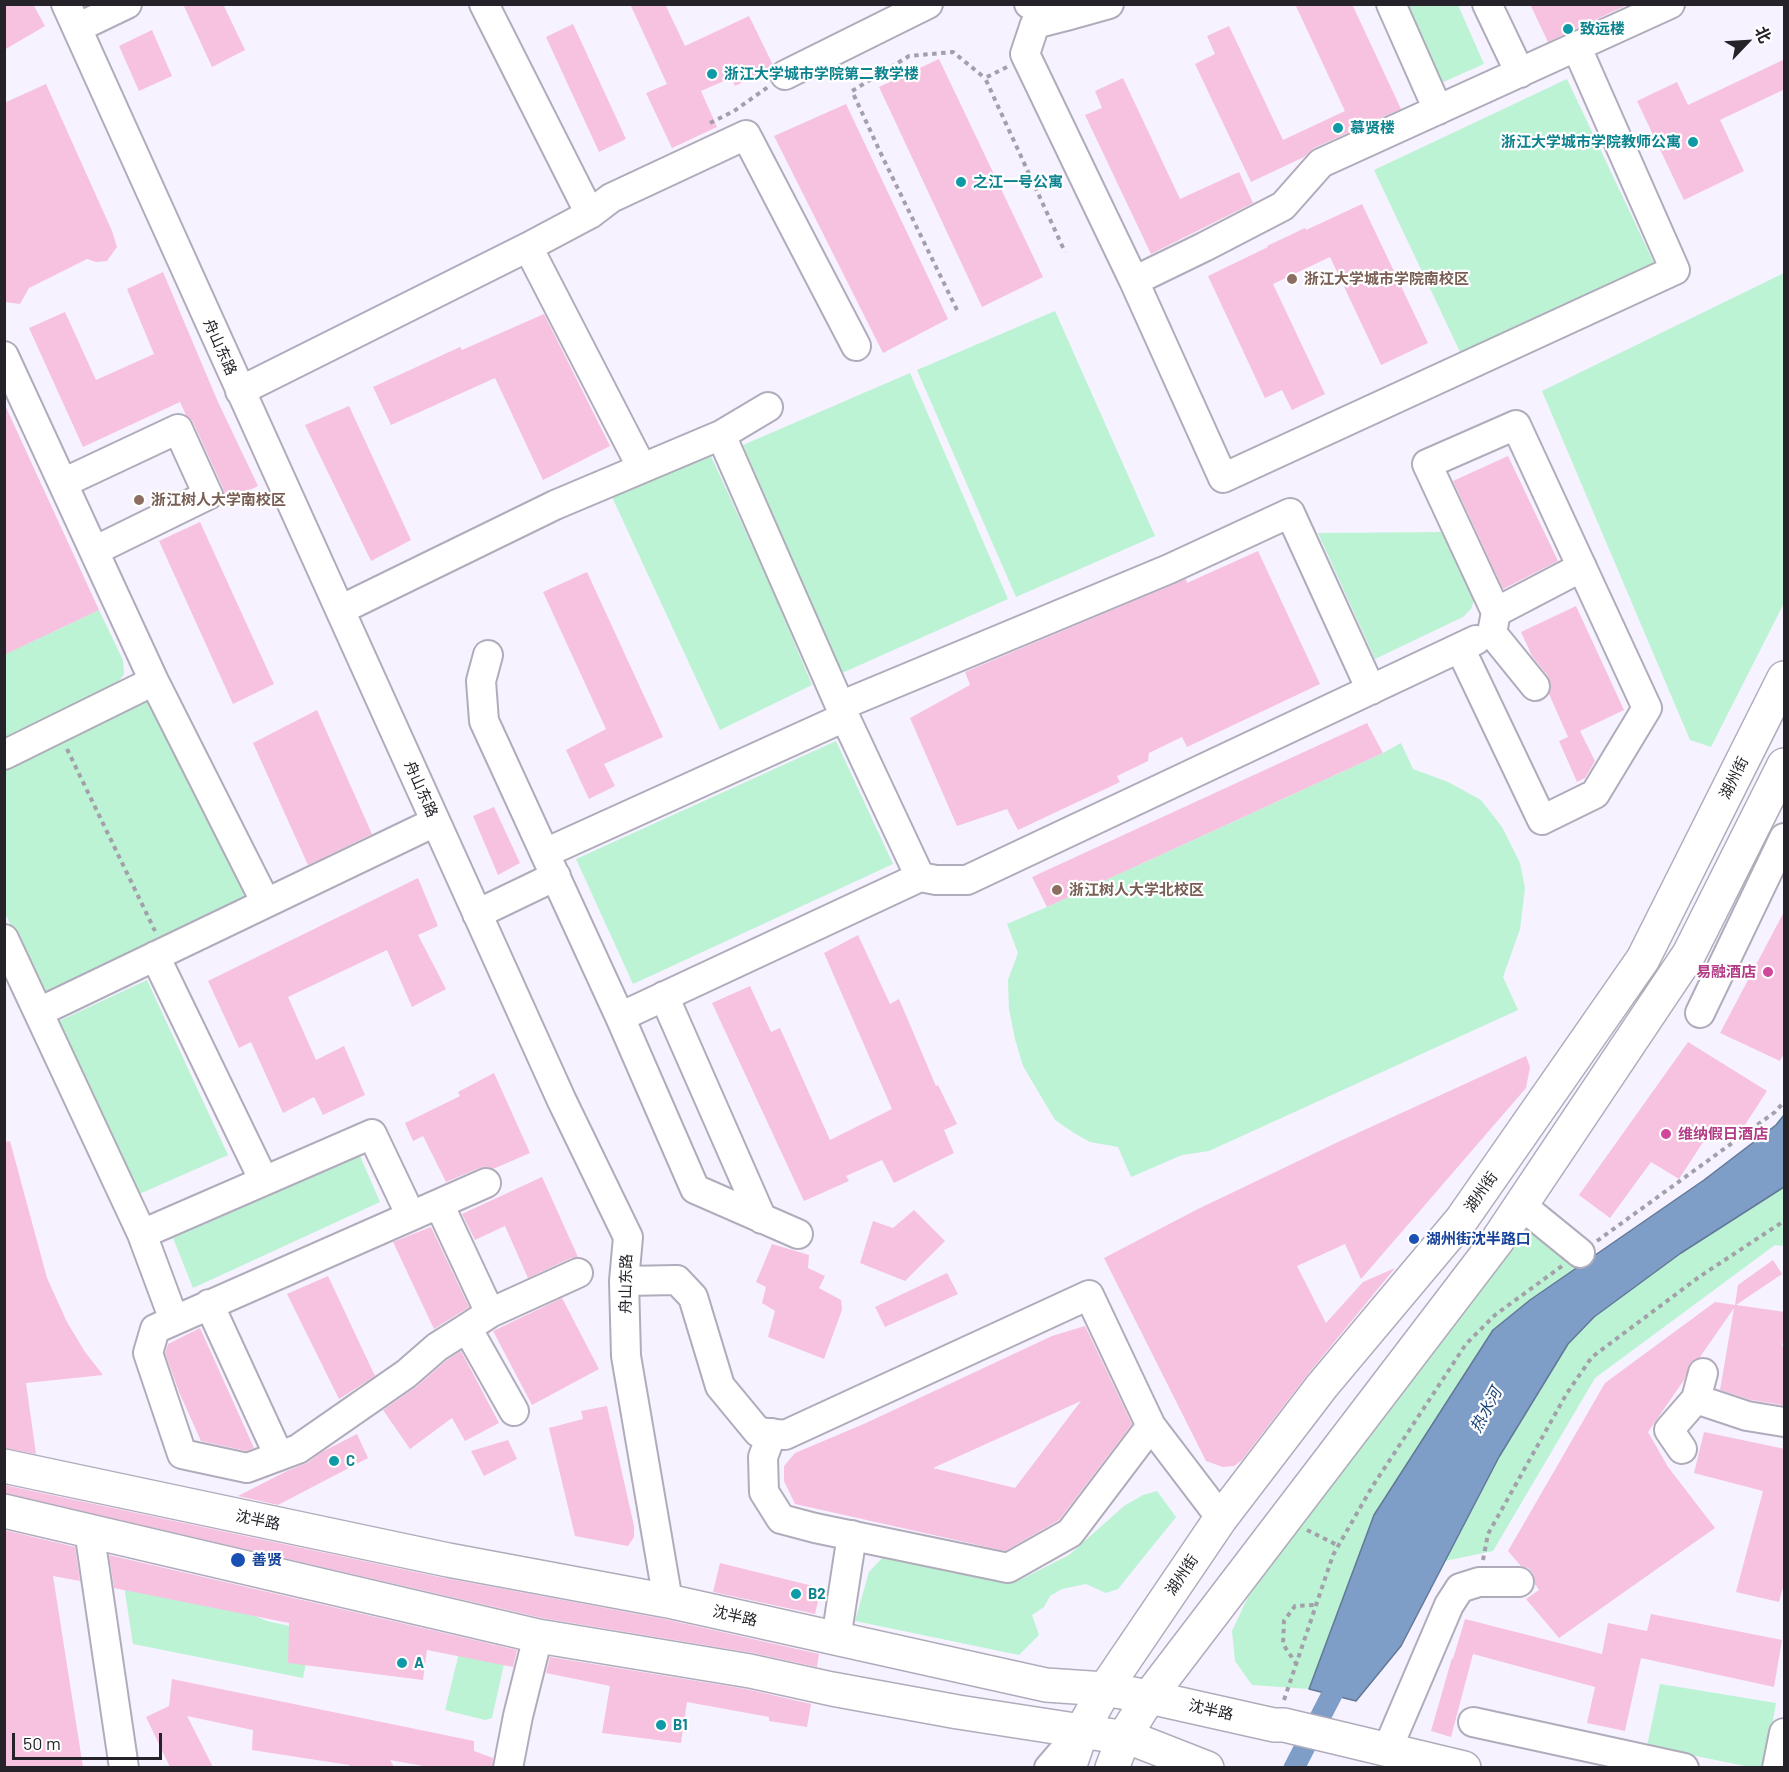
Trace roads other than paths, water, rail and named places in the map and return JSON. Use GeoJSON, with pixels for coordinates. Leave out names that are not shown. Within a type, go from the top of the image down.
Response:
{"type":"FeatureCollection","features":[{"type":"Feature","properties":{"kind":"main road","name":"湖州街"},"geometry":{"type":"LineString","coordinates":[[1069,1767],[1082,1730],[1105,1689],[1221,1518],[1322,1386],[1462,1219],[1643,959],[1785,678]]}},
{"type":"Feature","properties":{"kind":"main road"},"geometry":{"type":"LineString","coordinates":[[1112,1767],[1124,1737],[1149,1697],[1497,1241],[1689,954],[1785,765]]}},
{"type":"Feature","properties":{"kind":"main road","name":"沈半路"},"geometry":{"type":"LineString","coordinates":[[4,1466],[448,1560],[668,1601],[1046,1685],[1105,1689],[1149,1697],[1464,1767]]}},
{"type":"Feature","properties":{"kind":"main road"},"geometry":{"type":"LineString","coordinates":[[4,1511],[538,1636],[750,1671],[832,1689],[958,1712],[1124,1737],[1207,1767]]}},
{"type":"Feature","properties":{"kind":"street"},"geometry":{"type":"LineString","coordinates":[[71,16],[127,4]]}},
{"type":"Feature","properties":{"kind":"street"},"geometry":{"type":"LineString","coordinates":[[484,4],[590,214]]}},
{"type":"Feature","properties":{"kind":"street"},"geometry":{"type":"LineString","coordinates":[[785,75],[928,4]]}},
{"type":"Feature","properties":{"kind":"street"},"geometry":{"type":"LineString","coordinates":[[1029,4],[1066,16]]}},
{"type":"Feature","properties":{"kind":"street"},"geometry":{"type":"LineString","coordinates":[[1109,4],[1035,24],[1024,54],[1134,281],[1223,478],[1675,270],[1577,48]]}},
{"type":"Feature","properties":{"kind":"street"},"geometry":{"type":"LineString","coordinates":[[1390,4],[1438,110]]}},
{"type":"Feature","properties":{"kind":"street"},"geometry":{"type":"LineString","coordinates":[[1487,4],[1520,73]]}},
{"type":"Feature","properties":{"kind":"street"},"geometry":{"type":"LineString","coordinates":[[1134,281],[1283,206],[1321,163],[1670,4]]}},
{"type":"Feature","properties":{"kind":"street","name":"舟山东路"},"geometry":{"type":"LineString","coordinates":[[71,16],[562,1101],[628,1237],[624,1281],[626,1356],[668,1601]]}},
{"type":"Feature","properties":{"kind":"street"},"geometry":{"type":"LineString","coordinates":[[240,391],[528,247],[590,214],[611,198],[746,135],[856,346]]}},
{"type":"Feature","properties":{"kind":"street"},"geometry":{"type":"LineString","coordinates":[[528,247],[642,468]]}},
{"type":"Feature","properties":{"kind":"street"},"geometry":{"type":"LineString","coordinates":[[4,356],[154,681],[266,903]]}},
{"type":"Feature","properties":{"kind":"street"},"geometry":{"type":"LineString","coordinates":[[340,610],[555,505],[721,435],[768,407]]}},
{"type":"Feature","properties":{"kind":"street"},"geometry":{"type":"LineString","coordinates":[[1461,648],[1542,820],[1595,794],[1647,708],[1516,425],[1427,464],[1494,623],[1535,686]]}},
{"type":"Feature","properties":{"kind":"street"},"geometry":{"type":"LineString","coordinates":[[63,483],[178,429],[208,495],[94,551]]}},
{"type":"Feature","properties":{"kind":"street"},"geometry":{"type":"LineString","coordinates":[[721,435],[843,711],[920,877]]}},
{"type":"Feature","properties":{"kind":"street"},"geometry":{"type":"LineString","coordinates":[[477,914],[550,864],[843,711],[1169,569],[1290,513],[1371,690]]}},
{"type":"Feature","properties":{"kind":"street"},"geometry":{"type":"LineString","coordinates":[[620,1017],[920,877],[936,880],[967,880],[1461,648],[1494,623],[1582,567]]}},
{"type":"Feature","properties":{"kind":"street"},"geometry":{"type":"LineString","coordinates":[[488,655],[481,681],[484,721],[620,1017],[695,1189],[798,1234]]}},
{"type":"Feature","properties":{"kind":"street"},"geometry":{"type":"LineString","coordinates":[[4,755],[154,681]]}},
{"type":"Feature","properties":{"kind":"street"},"geometry":{"type":"LineString","coordinates":[[39,1012],[435,822]]}},
{"type":"Feature","properties":{"kind":"street"},"geometry":{"type":"LineString","coordinates":[[1700,1012],[1782,851]]}},
{"type":"Feature","properties":{"kind":"street"},"geometry":{"type":"LineString","coordinates":[[4,939],[142,1234],[174,1320]]}},
{"type":"Feature","properties":{"kind":"street"},"geometry":{"type":"LineString","coordinates":[[160,954],[264,1181]]}},
{"type":"Feature","properties":{"kind":"street"},"geometry":{"type":"LineString","coordinates":[[664,996],[762,1219]]}},
{"type":"Feature","properties":{"kind":"street"},"geometry":{"type":"LineString","coordinates":[[142,1234],[372,1134],[411,1216]]}},
{"type":"Feature","properties":{"kind":"street"},"geometry":{"type":"LineString","coordinates":[[486,1183],[155,1329],[148,1353],[182,1454],[247,1468],[298,1449],[406,1374],[437,1347],[466,1328],[490,1313],[578,1273]]}},
{"type":"Feature","properties":{"kind":"street"},"geometry":{"type":"LineString","coordinates":[[439,1204],[490,1313]]}},
{"type":"Feature","properties":{"kind":"street"},"geometry":{"type":"LineString","coordinates":[[1521,1205],[1580,1253]]}},
{"type":"Feature","properties":{"kind":"street"},"geometry":{"type":"LineString","coordinates":[[624,1281],[677,1280],[693,1297],[720,1386],[758,1432],[785,1435],[1089,1295],[1151,1426],[1221,1518]]}},
{"type":"Feature","properties":{"kind":"street"},"geometry":{"type":"LineString","coordinates":[[210,1304],[279,1456]]}},
{"type":"Feature","properties":{"kind":"street"},"geometry":{"type":"LineString","coordinates":[[466,1328],[514,1411]]}},
{"type":"Feature","properties":{"kind":"street"},"geometry":{"type":"LineString","coordinates":[[1682,1449],[1669,1430],[1700,1386],[1747,1416],[1785,1422]]}},
{"type":"Feature","properties":{"kind":"street"},"geometry":{"type":"LineString","coordinates":[[772,1433],[763,1457],[764,1492],[780,1518],[815,1528],[1008,1568],[1070,1533],[1151,1426]]}},
{"type":"Feature","properties":{"kind":"street"},"geometry":{"type":"LineString","coordinates":[[89,1530],[124,1767]]}},
{"type":"Feature","properties":{"kind":"street"},"geometry":{"type":"LineString","coordinates":[[836,1639],[852,1535]]}},
{"type":"Feature","properties":{"kind":"street"},"geometry":{"type":"LineString","coordinates":[[1375,1747],[1460,1588],[1479,1582],[1519,1582]]}},
{"type":"Feature","properties":{"kind":"street"},"geometry":{"type":"LineString","coordinates":[[508,1767],[538,1636]]}},
{"type":"Feature","properties":{"kind":"street"},"geometry":{"type":"LineString","coordinates":[[1473,1722],[1684,1767]]}},
{"type":"Feature","properties":{"kind":"street"},"geometry":{"type":"LineString","coordinates":[[1049,1767],[1082,1730]]}},
{"type":"Feature","properties":{"kind":"street"},"geometry":{"type":"LineString","coordinates":[[1777,1767],[1785,1733]]}},
{"type":"Feature","properties":{"kind":"water"},"geometry":{"type":"Polygon","coordinates":[[[1784,1115],[1784,1187],[1681,1253],[1594,1317],[1568,1344],[1499,1457],[1401,1646],[1356,1701],[1309,1689],[1374,1515],[1493,1330],[1530,1300],[1704,1180],[1776,1125],[1784,1115]]]}},
{"type":"Feature","properties":{"kind":"waterway","name":"热水河"},"geometry":{"type":"LineString","coordinates":[[1294,1768],[1345,1669]]}},
{"type":"Feature","properties":{"kind":"place","name":"致远楼"},"geometry":{"type":"Point","coordinates":[1568,29]}},
{"type":"Feature","properties":{"kind":"place","name":"浙江大学城市学院第二教学楼"},"geometry":{"type":"Point","coordinates":[712,74]}},
{"type":"Feature","properties":{"kind":"place","name":"慕贤楼"},"geometry":{"type":"Point","coordinates":[1338,128]}},
{"type":"Feature","properties":{"kind":"place","name":"浙江大学城市学院教师公寓"},"geometry":{"type":"Point","coordinates":[1693,142]}},
{"type":"Feature","properties":{"kind":"place","name":"之江一号公寓"},"geometry":{"type":"Point","coordinates":[961,182]}},
{"type":"Feature","properties":{"kind":"place","name":"浙江大学城市学院南校区"},"geometry":{"type":"Point","coordinates":[1292,279]}},
{"type":"Feature","properties":{"kind":"place","name":"浙江树人大学南校区"},"geometry":{"type":"Point","coordinates":[139,500]}},
{"type":"Feature","properties":{"kind":"place","name":"浙江树人大学北校区"},"geometry":{"type":"Point","coordinates":[1057,890]}},
{"type":"Feature","properties":{"kind":"place","name":"易融酒店"},"geometry":{"type":"Point","coordinates":[1768,972]}},
{"type":"Feature","properties":{"kind":"place","name":"维纳假日酒店"},"geometry":{"type":"Point","coordinates":[1666,1134]}},
{"type":"Feature","properties":{"kind":"place","name":"湖州街沈半路口"},"geometry":{"type":"Point","coordinates":[1414,1239]}},
{"type":"Feature","properties":{"kind":"place","name":"C"},"geometry":{"type":"Point","coordinates":[334,1461]}},
{"type":"Feature","properties":{"kind":"place","name":"善贤"},"geometry":{"type":"Point","coordinates":[238,1560]}},
{"type":"Feature","properties":{"kind":"place","name":"B2"},"geometry":{"type":"Point","coordinates":[796,1594]}},
{"type":"Feature","properties":{"kind":"place","name":"A"},"geometry":{"type":"Point","coordinates":[402,1663]}},
{"type":"Feature","properties":{"kind":"place","name":"B1"},"geometry":{"type":"Point","coordinates":[661,1725]}}]}
